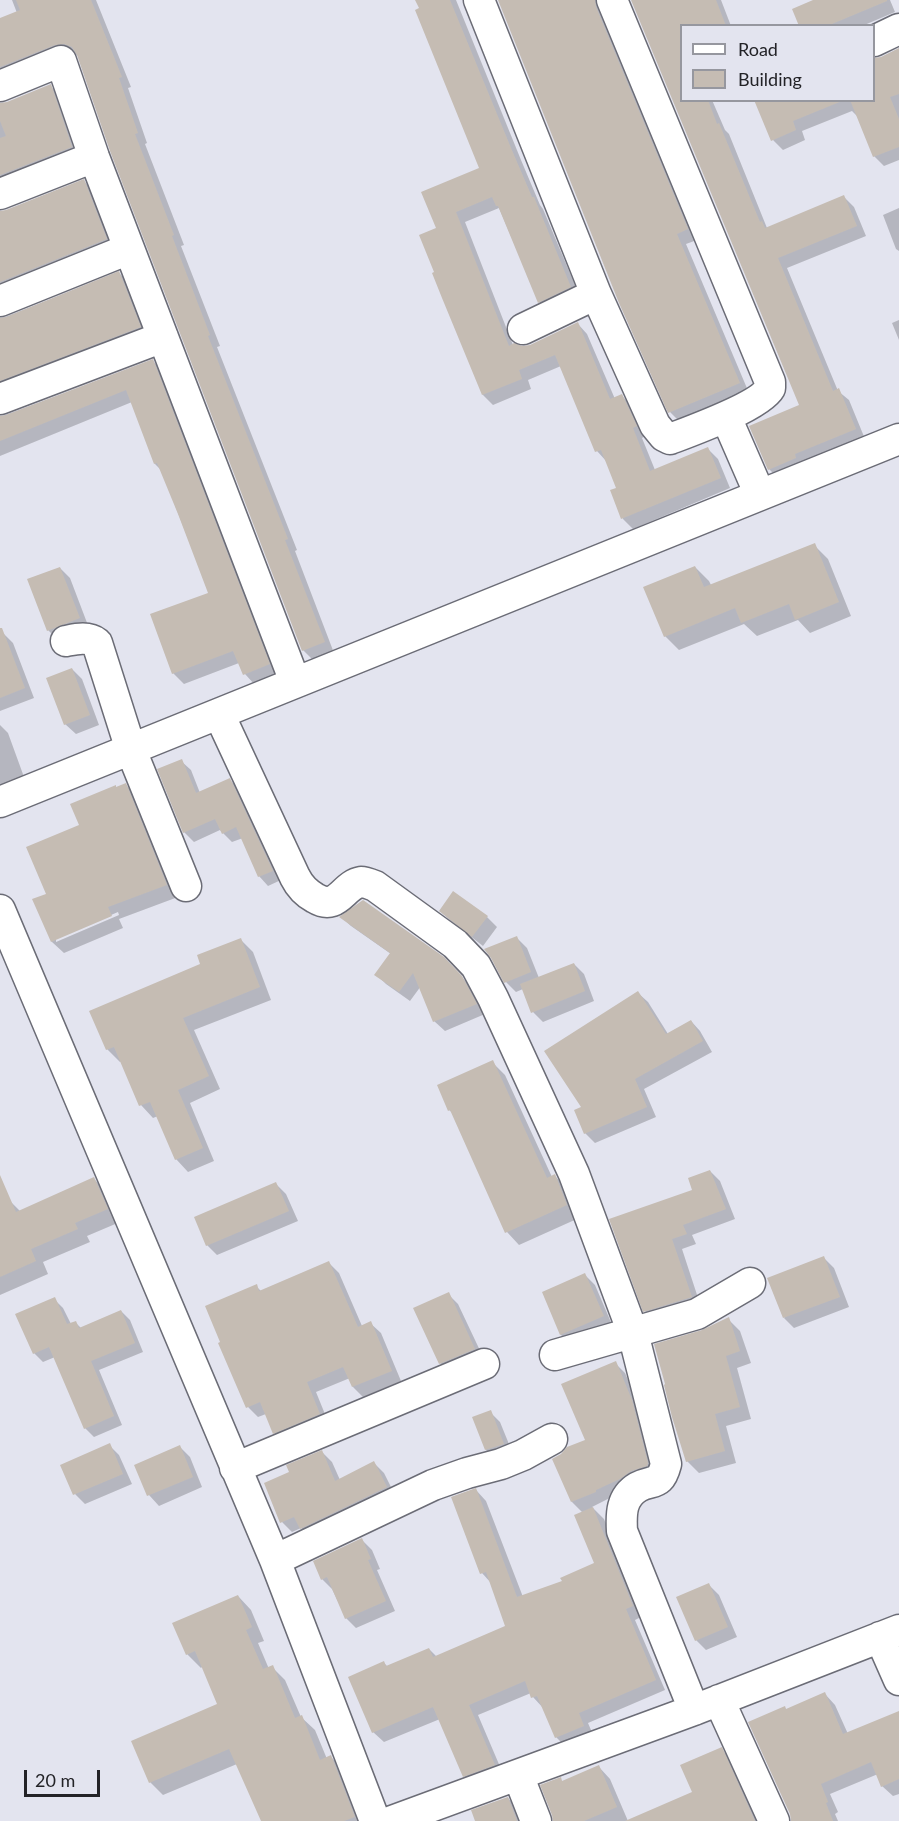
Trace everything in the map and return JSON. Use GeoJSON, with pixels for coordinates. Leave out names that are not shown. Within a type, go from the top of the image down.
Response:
{"type":"FeatureCollection","features":[{"type":"Feature","properties":{"kind":"street"},"geometry":{"type":"LineString","coordinates":[[479,0],[596,294],[655,425],[664,436],[670,439],[726,417],[765,395],[770,388],[770,382],[612,0]]}},
{"type":"Feature","properties":{"kind":"street"},"geometry":{"type":"LineString","coordinates":[[875,40],[899,29]]}},
{"type":"Feature","properties":{"kind":"street"},"geometry":{"type":"LineString","coordinates":[[0,86],[61,61],[94,157],[295,682]]}},
{"type":"Feature","properties":{"kind":"street"},"geometry":{"type":"LineString","coordinates":[[0,194],[94,157]]}},
{"type":"Feature","properties":{"kind":"street"},"geometry":{"type":"LineString","coordinates":[[0,301],[129,249]]}},
{"type":"Feature","properties":{"kind":"street"},"geometry":{"type":"LineString","coordinates":[[524,329],[596,294]]}},
{"type":"Feature","properties":{"kind":"street"},"geometry":{"type":"LineString","coordinates":[[0,399],[163,337]]}},
{"type":"Feature","properties":{"kind":"street"},"geometry":{"type":"LineString","coordinates":[[726,417],[760,495]]}},
{"type":"Feature","properties":{"kind":"street"},"geometry":{"type":"LineString","coordinates":[[0,802],[899,439]]}},
{"type":"Feature","properties":{"kind":"street"},"geometry":{"type":"LineString","coordinates":[[66,641],[93,639],[97,643],[131,750],[186,886]]}},
{"type":"Feature","properties":{"kind":"street"},"geometry":{"type":"LineString","coordinates":[[219,714],[295,877],[306,893],[322,903],[331,902],[358,883],[363,882],[375,886],[455,944],[476,966],[493,998],[574,1174],[633,1333],[666,1464],[663,1475],[653,1483],[639,1487],[623,1504],[622,1531],[706,1705],[774,1821]]}},
{"type":"Feature","properties":{"kind":"street"},"geometry":{"type":"LineString","coordinates":[[0,910],[274,1560],[374,1821]]}},
{"type":"Feature","properties":{"kind":"street"},"geometry":{"type":"LineString","coordinates":[[555,1355],[697,1314],[750,1283]]}},
{"type":"Feature","properties":{"kind":"street"},"geometry":{"type":"LineString","coordinates":[[235,1468],[484,1364]]}},
{"type":"Feature","properties":{"kind":"street"},"geometry":{"type":"LineString","coordinates":[[274,1560],[433,1485],[501,1464],[524,1455],[552,1439]]}},
{"type":"Feature","properties":{"kind":"street"},"geometry":{"type":"LineString","coordinates":[[392,1821],[706,1705],[889,1633],[899,1680]]}},
{"type":"Feature","properties":{"kind":"street"},"geometry":{"type":"LineString","coordinates":[[518,1775],[536,1821]]}},
{"type":"Feature","properties":{"kind":"building"},"geometry":{"type":"Polygon","coordinates":[[[16,0],[91,0],[122,77],[119,78],[138,133],[135,134],[174,235],[172,236],[210,335],[208,336],[288,539],[285,540],[325,642],[302,651],[110,151],[77,55],[72,47],[64,44],[55,45],[0,67],[0,18],[20,10],[16,0]]]}},
{"type":"Feature","properties":{"kind":"building"},"geometry":{"type":"Polygon","coordinates":[[[415,0],[450,0],[571,287],[538,303],[498,206],[492,197],[456,212],[509,346],[514,343],[522,346],[530,345],[578,322],[610,399],[622,394],[637,426],[633,428],[650,471],[708,447],[721,478],[621,519],[610,490],[616,488],[601,450],[595,452],[555,355],[519,370],[522,379],[482,395],[432,273],[434,272],[419,235],[436,228],[421,192],[479,168],[415,10],[419,8],[415,0]]]}},
{"type":"Feature","properties":{"kind":"building"},"geometry":{"type":"Polygon","coordinates":[[[498,0],[595,0],[688,229],[677,234],[740,383],[668,413],[619,303],[498,0]]]}},
{"type":"Feature","properties":{"kind":"building"},"geometry":{"type":"Polygon","coordinates":[[[631,0],[716,0],[725,24],[680,24],[680,102],[709,102],[760,222],[762,221],[765,228],[844,195],[857,226],[778,258],[833,391],[839,388],[856,429],[795,454],[796,458],[768,470],[749,426],[799,405],[631,0]]]}},
{"type":"Feature","properties":{"kind":"building"},"geometry":{"type":"Polygon","coordinates":[[[813,0],[887,0],[832,24],[798,24],[792,9],[813,0]]]}},
{"type":"Feature","properties":{"kind":"building"},"geometry":{"type":"Polygon","coordinates":[[[899,48],[899,94],[890,97],[899,119],[899,147],[873,157],[851,102],[875,102],[875,58],[899,48]]]}},
{"type":"Feature","properties":{"kind":"building"},"geometry":{"type":"Polygon","coordinates":[[[51,84],[72,147],[0,175],[0,138],[6,136],[0,121],[0,103],[51,84]]]}},
{"type":"Feature","properties":{"kind":"building"},"geometry":{"type":"Polygon","coordinates":[[[755,102],[840,102],[793,121],[796,130],[771,141],[755,102]]]}},
{"type":"Feature","properties":{"kind":"building"},"geometry":{"type":"Polygon","coordinates":[[[84,179],[107,239],[0,282],[0,211],[84,179]]]}},
{"type":"Feature","properties":{"kind":"building"},"geometry":{"type":"Polygon","coordinates":[[[119,271],[141,327],[0,381],[0,318],[119,271]]]}},
{"type":"Feature","properties":{"kind":"building"},"geometry":{"type":"Polygon","coordinates":[[[153,359],[270,664],[243,675],[233,651],[172,674],[150,614],[208,593],[126,390],[0,441],[0,416],[153,359]]]}},
{"type":"Feature","properties":{"kind":"building"},"geometry":{"type":"Polygon","coordinates":[[[815,543],[839,602],[795,620],[789,604],[741,623],[735,608],[664,637],[643,587],[695,566],[704,587],[815,543]]]}},
{"type":"Feature","properties":{"kind":"building"},"geometry":{"type":"Polygon","coordinates":[[[60,567],[80,618],[47,631],[27,579],[60,567]]]}},
{"type":"Feature","properties":{"kind":"building"},"geometry":{"type":"Polygon","coordinates":[[[0,628],[2,628],[25,688],[0,698],[0,628]]]}},
{"type":"Feature","properties":{"kind":"building"},"geometry":{"type":"Polygon","coordinates":[[[72,668],[90,715],[64,725],[46,678],[72,668]]]}},
{"type":"Feature","properties":{"kind":"building"},"geometry":{"type":"Polygon","coordinates":[[[182,759],[196,793],[230,778],[273,871],[258,877],[236,827],[222,834],[215,819],[183,833],[157,769],[182,759]]]}},
{"type":"Feature","properties":{"kind":"building"},"geometry":{"type":"Polygon","coordinates":[[[126,783],[167,885],[108,907],[112,916],[51,942],[32,899],[46,894],[26,847],[79,825],[70,804],[126,783]]]}},
{"type":"Feature","properties":{"kind":"building"},"geometry":{"type":"Polygon","coordinates":[[[453,891],[488,916],[472,937],[439,911],[453,891]]]}},
{"type":"Feature","properties":{"kind":"building"},"geometry":{"type":"Polygon","coordinates":[[[363,900],[444,957],[462,976],[477,1004],[433,1022],[413,973],[399,992],[374,975],[390,953],[339,917],[363,900]]]}},
{"type":"Feature","properties":{"kind":"building"},"geometry":{"type":"Polygon","coordinates":[[[517,936],[531,972],[504,983],[484,949],[517,936]]]}},
{"type":"Feature","properties":{"kind":"building"},"geometry":{"type":"Polygon","coordinates":[[[241,938],[260,987],[183,1018],[209,1076],[178,1090],[203,1148],[175,1160],[150,1102],[139,1106],[114,1047],[106,1050],[89,1011],[200,964],[197,955],[241,938]]]}},
{"type":"Feature","properties":{"kind":"building"},"geometry":{"type":"Polygon","coordinates":[[[574,963],[585,991],[531,1013],[520,984],[574,963]]]}},
{"type":"Feature","properties":{"kind":"building"},"geometry":{"type":"Polygon","coordinates":[[[638,991],[666,1034],[691,1020],[703,1041],[635,1079],[647,1107],[584,1134],[574,1110],[581,1107],[544,1051],[638,991]]]}},
{"type":"Feature","properties":{"kind":"building"},"geometry":{"type":"Polygon","coordinates":[[[493,1060],[547,1178],[555,1174],[567,1205],[505,1233],[437,1085],[493,1060]]]}},
{"type":"Feature","properties":{"kind":"building"},"geometry":{"type":"Polygon","coordinates":[[[710,1170],[726,1209],[683,1225],[687,1234],[672,1239],[692,1297],[643,1312],[609,1219],[692,1190],[688,1178],[710,1170]]]}},
{"type":"Feature","properties":{"kind":"building"},"geometry":{"type":"Polygon","coordinates":[[[0,1175],[16,1212],[94,1177],[108,1209],[75,1223],[78,1229],[31,1249],[36,1261],[0,1277],[0,1175]]]}},
{"type":"Feature","properties":{"kind":"building"},"geometry":{"type":"Polygon","coordinates":[[[276,1182],[289,1211],[206,1246],[194,1217],[276,1182]]]}},
{"type":"Feature","properties":{"kind":"building"},"geometry":{"type":"Polygon","coordinates":[[[824,1256],[840,1297],[783,1318],[767,1278],[824,1256]]]}},
{"type":"Feature","properties":{"kind":"building"},"geometry":{"type":"Polygon","coordinates":[[[329,1261],[358,1327],[371,1321],[392,1371],[352,1387],[343,1367],[307,1382],[320,1414],[273,1434],[260,1402],[246,1408],[205,1306],[257,1284],[259,1291],[329,1261]]]}},
{"type":"Feature","properties":{"kind":"building"},"geometry":{"type":"Polygon","coordinates":[[[585,1273],[604,1316],[560,1335],[542,1292],[585,1273]]]}},
{"type":"Feature","properties":{"kind":"building"},"geometry":{"type":"Polygon","coordinates":[[[449,1292],[475,1349],[439,1364],[413,1308],[449,1292]]]}},
{"type":"Feature","properties":{"kind":"building"},"geometry":{"type":"Polygon","coordinates":[[[55,1297],[67,1324],[76,1321],[79,1328],[121,1310],[135,1343],[91,1361],[114,1416],[84,1429],[49,1347],[33,1354],[15,1314],[55,1297]]]}},
{"type":"Feature","properties":{"kind":"building"},"geometry":{"type":"Polygon","coordinates":[[[729,1317],[740,1351],[726,1356],[740,1407],[715,1414],[725,1451],[686,1462],[654,1344],[702,1330],[729,1317]]]}},
{"type":"Feature","properties":{"kind":"building"},"geometry":{"type":"Polygon","coordinates":[[[616,1361],[632,1400],[648,1463],[647,1466],[631,1471],[596,1492],[571,1502],[552,1459],[567,1447],[585,1440],[561,1384],[616,1361]]]}},
{"type":"Feature","properties":{"kind":"building"},"geometry":{"type":"Polygon","coordinates":[[[491,1410],[504,1444],[485,1450],[472,1417],[491,1410]]]}},
{"type":"Feature","properties":{"kind":"building"},"geometry":{"type":"Polygon","coordinates":[[[110,1443],[123,1474],[73,1495],[60,1465],[110,1443]]]}},
{"type":"Feature","properties":{"kind":"building"},"geometry":{"type":"Polygon","coordinates":[[[180,1445],[193,1477],[147,1496],[134,1465],[180,1445]]]}},
{"type":"Feature","properties":{"kind":"building"},"geometry":{"type":"Polygon","coordinates":[[[322,1450],[335,1481],[374,1461],[387,1487],[300,1529],[294,1517],[280,1523],[264,1483],[289,1472],[286,1465],[322,1450]]]}},
{"type":"Feature","properties":{"kind":"building"},"geometry":{"type":"Polygon","coordinates":[[[476,1488],[517,1597],[562,1581],[560,1578],[594,1563],[574,1515],[593,1507],[633,1606],[626,1609],[656,1680],[579,1713],[584,1726],[555,1738],[537,1696],[531,1698],[525,1681],[469,1705],[495,1765],[463,1777],[433,1707],[372,1733],[348,1677],[384,1661],[386,1666],[429,1648],[433,1657],[505,1626],[486,1572],[480,1574],[451,1497],[476,1488]]]}},
{"type":"Feature","properties":{"kind":"building"},"geometry":{"type":"Polygon","coordinates":[[[362,1538],[371,1559],[368,1560],[386,1601],[345,1619],[327,1577],[321,1580],[313,1561],[362,1538]]]}},
{"type":"Feature","properties":{"kind":"building"},"geometry":{"type":"Polygon","coordinates":[[[709,1583],[728,1627],[695,1641],[676,1597],[709,1583]]]}},
{"type":"Feature","properties":{"kind":"building"},"geometry":{"type":"Polygon","coordinates":[[[238,1595],[252,1627],[246,1630],[263,1669],[273,1665],[295,1718],[302,1715],[320,1760],[331,1755],[355,1817],[344,1821],[261,1821],[229,1749],[149,1783],[131,1741],[217,1704],[195,1651],[186,1655],[172,1623],[238,1595]]]}},
{"type":"Feature","properties":{"kind":"building"},"geometry":{"type":"Polygon","coordinates":[[[825,1692],[843,1734],[899,1711],[899,1779],[881,1787],[871,1762],[821,1784],[833,1821],[791,1821],[790,1814],[748,1722],[825,1692]]]}},
{"type":"Feature","properties":{"kind":"building"},"geometry":{"type":"Polygon","coordinates":[[[722,1747],[755,1821],[625,1821],[692,1792],[680,1765],[722,1747]]]}},
{"type":"Feature","properties":{"kind":"building"},"geometry":{"type":"Polygon","coordinates":[[[599,1765],[617,1807],[584,1821],[553,1821],[540,1785],[561,1777],[562,1781],[599,1765]]]}},
{"type":"Feature","properties":{"kind":"building"},"geometry":{"type":"Polygon","coordinates":[[[508,1797],[517,1821],[475,1821],[471,1810],[508,1797]]]}}]}
